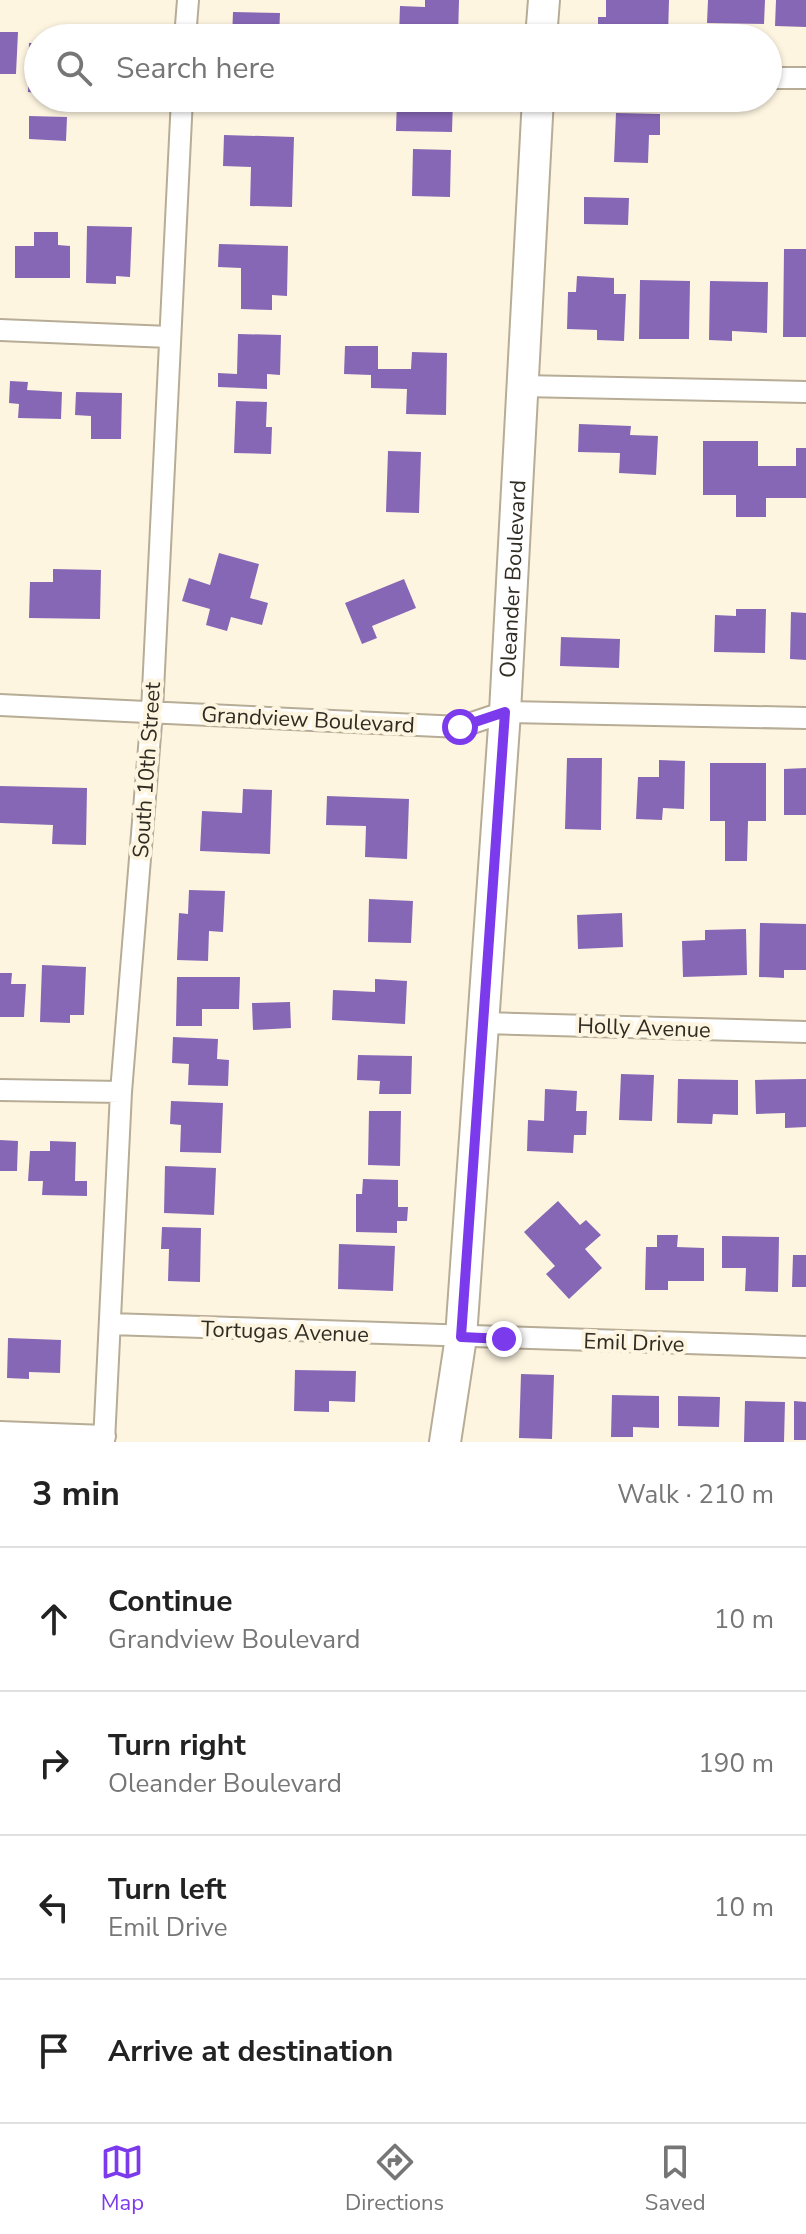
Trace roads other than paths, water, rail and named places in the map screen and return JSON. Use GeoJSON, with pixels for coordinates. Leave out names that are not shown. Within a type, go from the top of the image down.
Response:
{"type":"FeatureCollection","features":[{"type":"Feature","properties":{"kind":"main road"},"geometry":{"type":"LineString","coordinates":[[542,24],[544,0]]}},
{"type":"Feature","properties":{"kind":"main road","name":"Oleander Boulevard"},"geometry":{"type":"LineString","coordinates":[[445,1442],[461,1337],[505,712],[537,112]]}},
{"type":"Feature","properties":{"kind":"street"},"geometry":{"type":"LineString","coordinates":[[186,24],[188,0]]}},
{"type":"Feature","properties":{"kind":"street"},"geometry":{"type":"LineString","coordinates":[[782,78],[806,78]]}},
{"type":"Feature","properties":{"kind":"street","name":"South 10th Street"},"geometry":{"type":"LineString","coordinates":[[104,1439],[121,1092],[152,711],[181,112]]}},
{"type":"Feature","properties":{"kind":"street"},"geometry":{"type":"LineString","coordinates":[[0,330],[169,337]]}},
{"type":"Feature","properties":{"kind":"street"},"geometry":{"type":"LineString","coordinates":[[522,386],[806,392]]}},
{"type":"Feature","properties":{"kind":"street","name":"Grandview Boulevard"},"geometry":{"type":"LineString","coordinates":[[0,705],[460,727],[505,712],[806,718]]}},
{"type":"Feature","properties":{"kind":"street","name":"Holly Avenue"},"geometry":{"type":"LineString","coordinates":[[483,1023],[806,1032]]}},
{"type":"Feature","properties":{"kind":"street"},"geometry":{"type":"LineString","coordinates":[[0,1090],[121,1092]]}},
{"type":"Feature","properties":{"kind":"street","name":"Tortugas Avenue"},"geometry":{"type":"LineString","coordinates":[[110,1324],[461,1337]]}},
{"type":"Feature","properties":{"kind":"street","name":"Emil Drive"},"geometry":{"type":"LineString","coordinates":[[461,1337],[806,1347]]}},
{"type":"Feature","properties":{"kind":"street"},"geometry":{"type":"LineString","coordinates":[[0,1432],[104,1439]]}}]}
